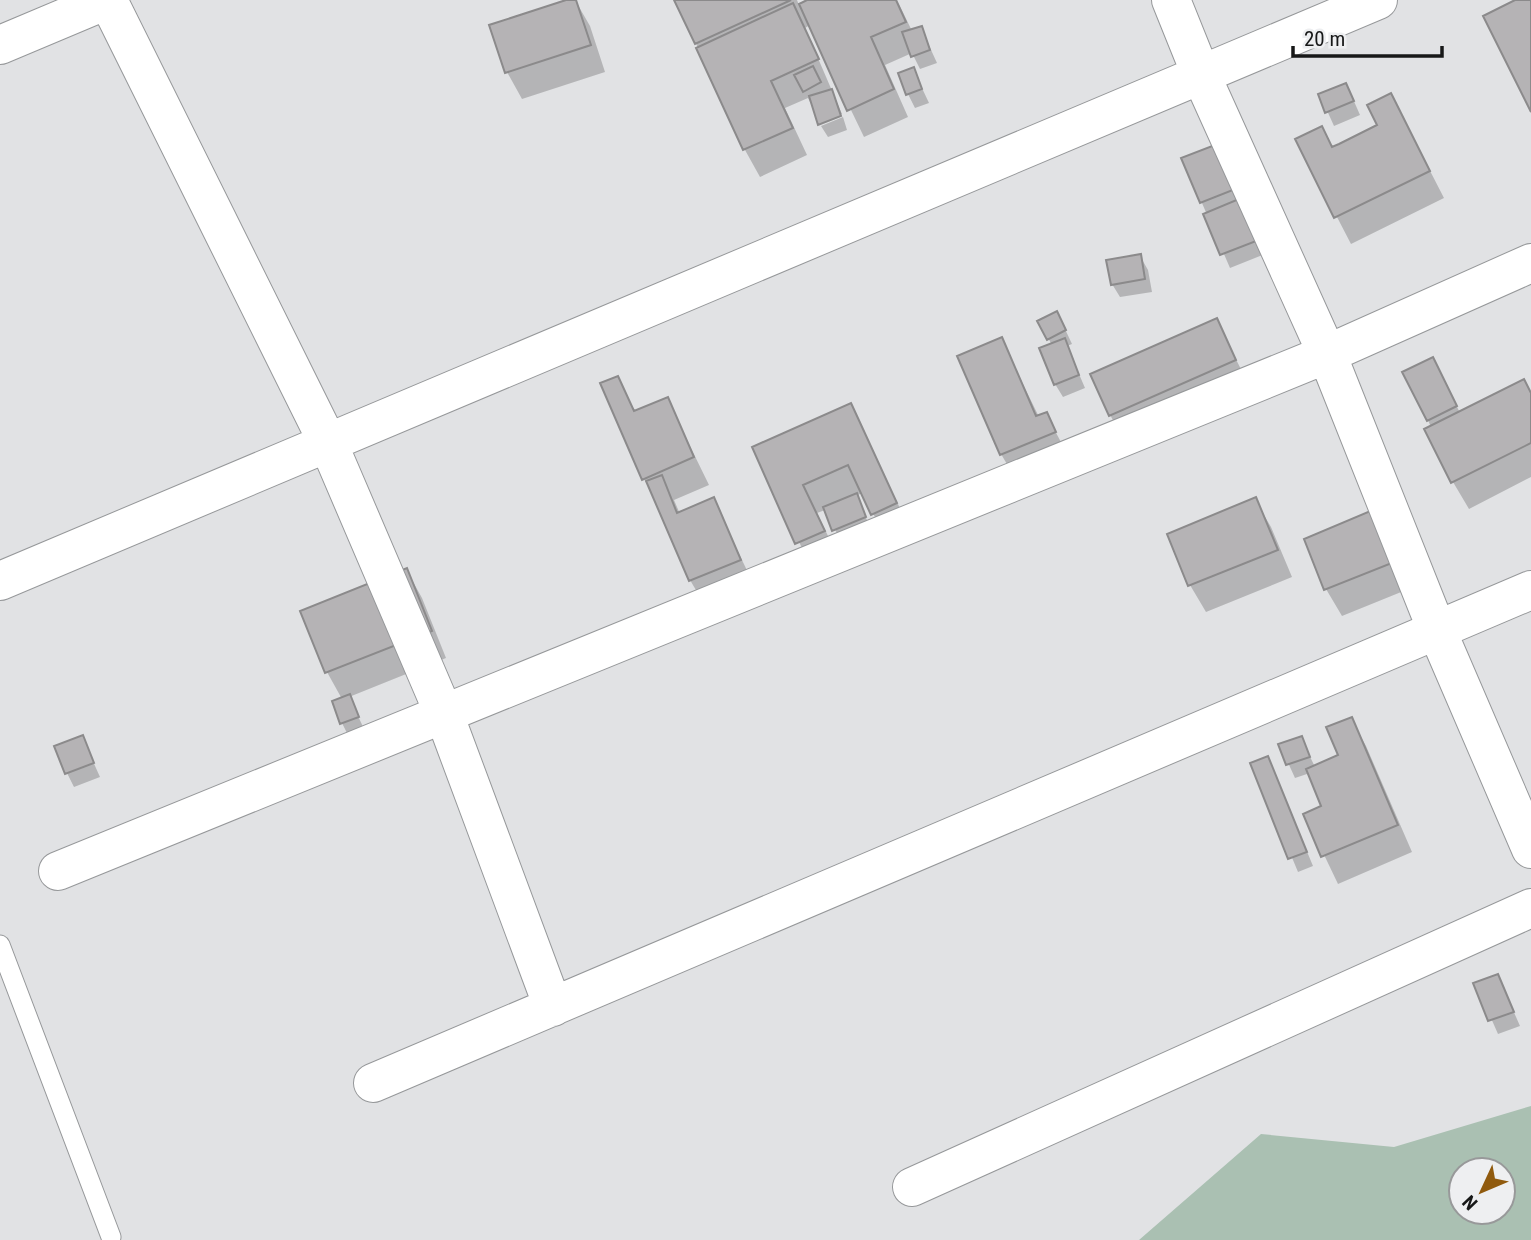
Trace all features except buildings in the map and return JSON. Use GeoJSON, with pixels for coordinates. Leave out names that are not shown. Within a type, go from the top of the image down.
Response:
{"type":"FeatureCollection","features":[{"type":"Feature","properties":{"kind":"street"},"geometry":{"type":"LineString","coordinates":[[0,45],[107,0],[328,443],[444,714],[553,1007]]}},
{"type":"Feature","properties":{"kind":"street"},"geometry":{"type":"LineString","coordinates":[[1171,0],[1202,77],[1327,354],[1438,633],[1531,849]]}},
{"type":"Feature","properties":{"kind":"street"},"geometry":{"type":"LineString","coordinates":[[0,581],[1202,77],[1378,0]]}},
{"type":"Feature","properties":{"kind":"street"},"geometry":{"type":"LineString","coordinates":[[58,871],[1327,354],[1531,263]]}},
{"type":"Feature","properties":{"kind":"street"},"geometry":{"type":"LineString","coordinates":[[373,1083],[1438,633],[1531,590]]}},
{"type":"Feature","properties":{"kind":"street"},"geometry":{"type":"LineString","coordinates":[[912,1187],[1531,908]]}},
{"type":"Feature","properties":{"kind":"lane"},"geometry":{"type":"LineString","coordinates":[[0,945],[111,1237]]}},
{"type":"Feature","properties":{"kind":"green space"},"geometry":{"type":"Polygon","coordinates":[[[1531,1106],[1531,1240],[1139,1240],[1261,1134],[1394,1147],[1531,1106]]]}}]}
